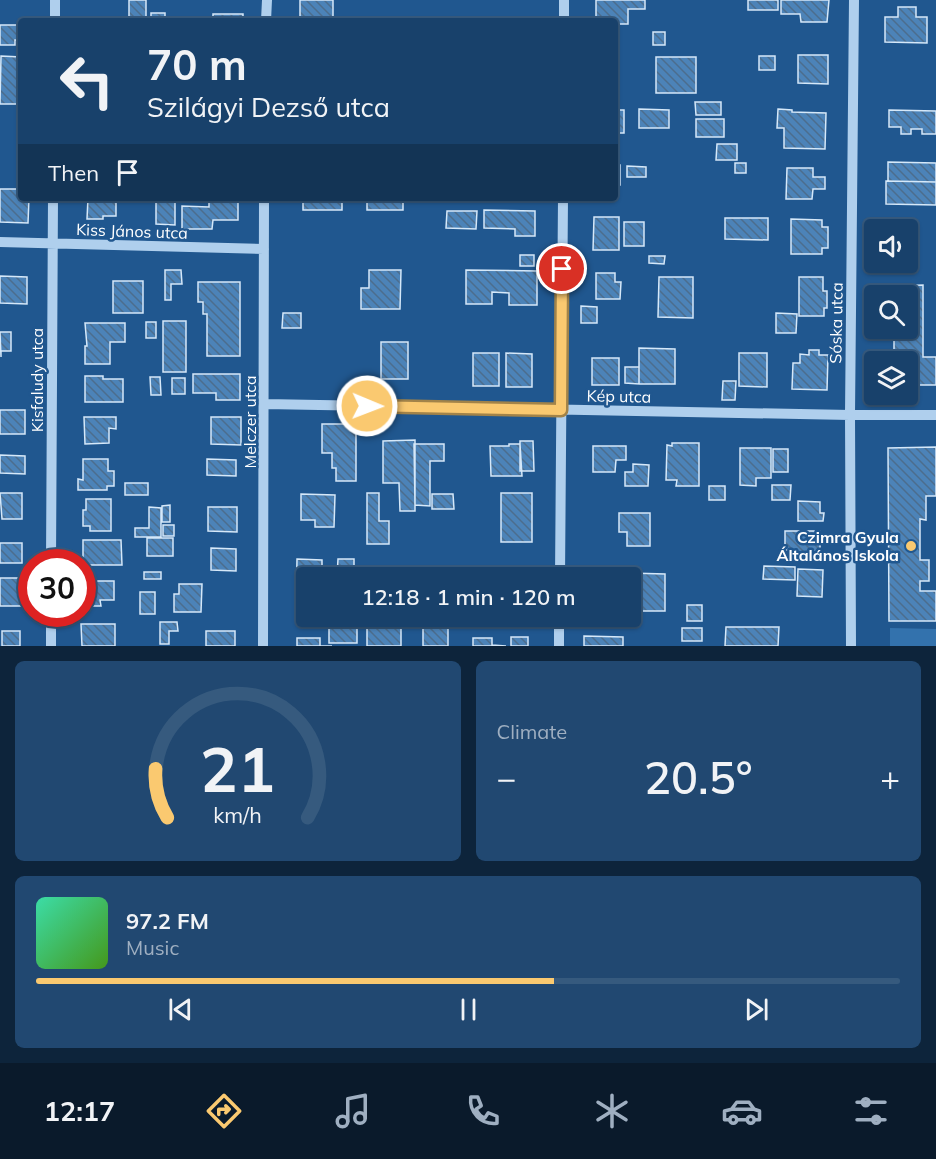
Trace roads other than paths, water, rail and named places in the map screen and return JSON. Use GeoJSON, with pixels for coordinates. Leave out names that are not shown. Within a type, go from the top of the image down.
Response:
{"type":"FeatureCollection","features":[{"type":"Feature","properties":{"kind":"street"},"geometry":{"type":"LineString","coordinates":[[55,0],[55,18]]}},
{"type":"Feature","properties":{"kind":"street"},"geometry":{"type":"LineString","coordinates":[[267,0],[267,18]]}},
{"type":"Feature","properties":{"kind":"street"},"geometry":{"type":"LineString","coordinates":[[564,0],[564,18]]}},
{"type":"Feature","properties":{"kind":"street","name":"Sóska utca"},"geometry":{"type":"LineString","coordinates":[[851,646],[850,415],[854,0]]}},
{"type":"Feature","properties":{"kind":"street","name":"Kisfaludy utca"},"geometry":{"type":"LineString","coordinates":[[51,549],[53,201]]}},
{"type":"Feature","properties":{"kind":"street","name":"Melczer utca"},"geometry":{"type":"LineString","coordinates":[[263,646],[264,201]]}},
{"type":"Feature","properties":{"kind":"street"},"geometry":{"type":"LineString","coordinates":[[560,567],[563,201]]}},
{"type":"Feature","properties":{"kind":"street","name":"Kiss János utca"},"geometry":{"type":"LineString","coordinates":[[0,242],[264,249]]}},
{"type":"Feature","properties":{"kind":"street","name":"Kép utca"},"geometry":{"type":"LineString","coordinates":[[265,404],[936,415]]}},
{"type":"Feature","properties":{"kind":"street"},"geometry":{"type":"LineString","coordinates":[[51,627],[51,646]]}},
{"type":"Feature","properties":{"kind":"street"},"geometry":{"type":"LineString","coordinates":[[559,627],[559,646]]}},
{"type":"Feature","properties":{"kind":"place","name":"Czimra Gyula Általános Iskola"},"geometry":{"type":"Point","coordinates":[911,546]}}]}
